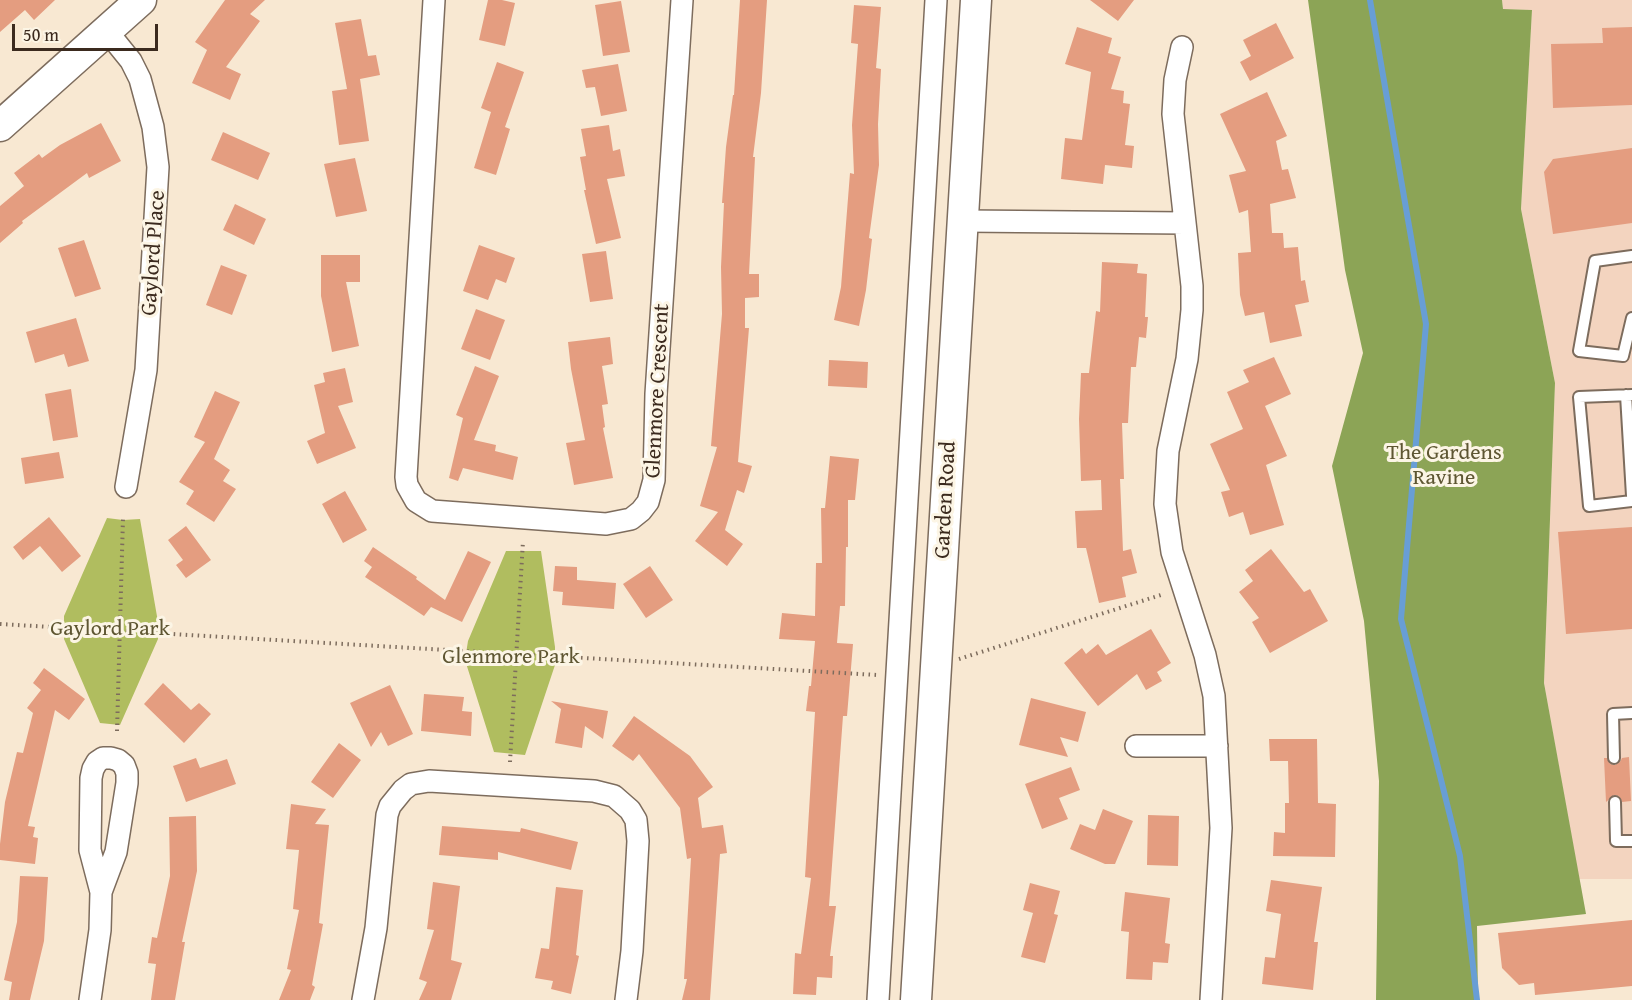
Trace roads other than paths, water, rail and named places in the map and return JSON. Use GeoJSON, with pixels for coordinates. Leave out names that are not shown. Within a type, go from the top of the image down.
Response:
{"type":"FeatureCollection","features":[{"type":"Feature","properties":{"kind":"street"},"geometry":{"type":"LineString","coordinates":[[0,126],[141,0]]}},
{"type":"Feature","properties":{"kind":"street","name":"Glenmore Crescent"},"geometry":{"type":"LineString","coordinates":[[434,0],[406,465],[407,485],[416,501],[422,506],[441,513],[606,524],[631,519],[641,512],[648,502],[654,480],[656,394],[682,0]]}},
{"type":"Feature","properties":{"kind":"street","name":"Garden Road"},"geometry":{"type":"LineString","coordinates":[[878,1000],[936,0]]}},
{"type":"Feature","properties":{"kind":"street","name":"Garden Road"},"geometry":{"type":"LineString","coordinates":[[916,1000],[976,0]]}},
{"type":"Feature","properties":{"kind":"street","name":"Gaylord Place"},"geometry":{"type":"LineString","coordinates":[[106,30],[131,61],[140,79],[153,127],[158,167],[146,370],[126,487]]}},
{"type":"Feature","properties":{"kind":"street"},"geometry":{"type":"LineString","coordinates":[[1182,47],[1175,80],[1173,114],[1192,286],[1191,332],[1168,451],[1165,485],[1166,514],[1172,552],[1209,670],[1214,696],[1221,828],[1211,1000]]}},
{"type":"Feature","properties":{"kind":"street"},"geometry":{"type":"LineString","coordinates":[[963,221],[1185,223]]}},
{"type":"Feature","properties":{"kind":"street"},"geometry":{"type":"LineString","coordinates":[[1136,746],[1218,746]]}},
{"type":"Feature","properties":{"kind":"street"},"geometry":{"type":"LineString","coordinates":[[90,1000],[100,930],[101,892],[90,850],[91,778],[97,762],[111,758],[124,765],[127,783],[116,852],[101,892]]}},
{"type":"Feature","properties":{"kind":"street"},"geometry":{"type":"LineString","coordinates":[[363,1000],[376,928],[387,815],[403,790],[420,781],[594,790],[614,796],[630,810],[636,820],[638,841],[632,951],[626,1000]]}},
{"type":"Feature","properties":{"kind":"lane"},"geometry":{"type":"LineString","coordinates":[[1632,256],[1595,261],[1579,351],[1623,356],[1632,318]]}},
{"type":"Feature","properties":{"kind":"lane"},"geometry":{"type":"LineString","coordinates":[[1632,496],[1629,395],[1580,397],[1589,506],[1632,501]]}},
{"type":"Feature","properties":{"kind":"lane"},"geometry":{"type":"LineString","coordinates":[[1614,758],[1613,714],[1632,713]]}},
{"type":"Feature","properties":{"kind":"lane"},"geometry":{"type":"LineString","coordinates":[[1615,802],[1616,841],[1632,841]]}},
{"type":"Feature","properties":{"kind":"waterway"},"geometry":{"type":"LineString","coordinates":[[1370,0],[1426,324],[1401,619],[1460,856],[1477,1000]]}},
{"type":"Feature","properties":{"kind":"park label","name":"The Gardens Ravine"},"geometry":{"type":"Point","coordinates":[1444,466]}},
{"type":"Feature","properties":{"kind":"park label","name":"Gaylord Park"},"geometry":{"type":"Point","coordinates":[110,629]}},
{"type":"Feature","properties":{"kind":"park label","name":"Glenmore Park"},"geometry":{"type":"Point","coordinates":[511,657]}}]}
